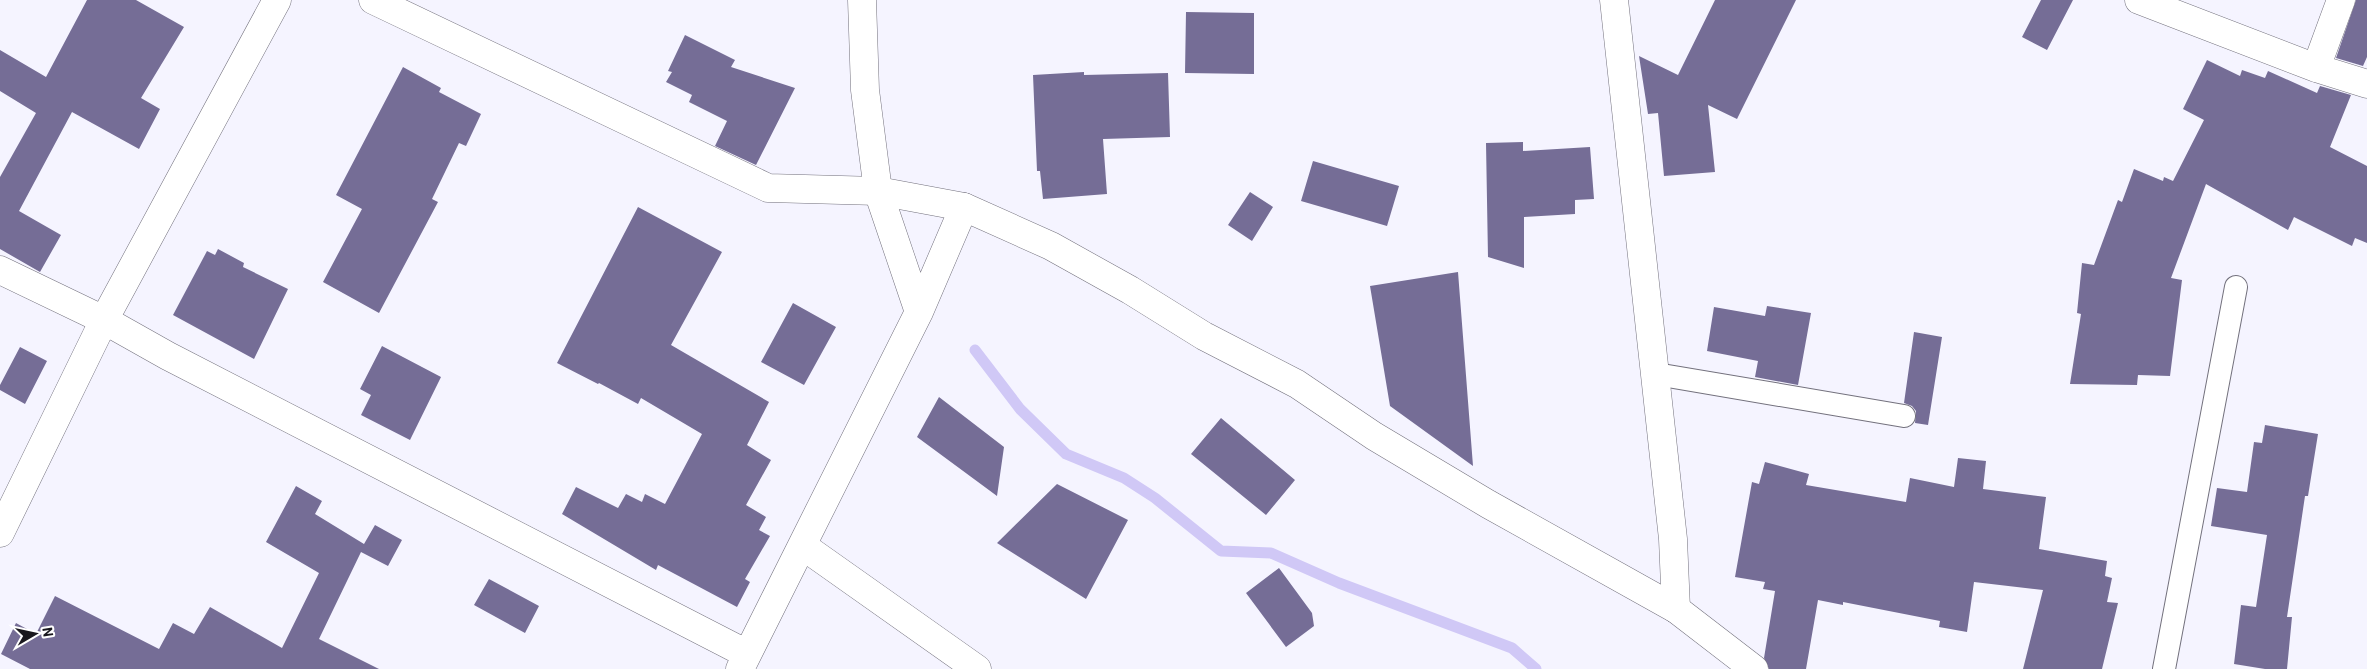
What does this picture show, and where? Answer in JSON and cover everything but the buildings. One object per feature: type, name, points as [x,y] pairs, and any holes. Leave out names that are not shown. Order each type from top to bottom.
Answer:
[{"type":"street","points":[[0,533],[104,320],[277,0]]},
{"type":"street","points":[[373,0],[768,188],[878,191],[964,206],[1051,246],[1130,290],[1204,336],[1297,384],[1374,436],[1488,504],[1676,609],[1754,669]]},
{"type":"street","points":[[862,0],[865,90],[878,191],[919,312]]},
{"type":"street","points":[[1614,0],[1673,539],[1676,609]]},
{"type":"street","points":[[2139,0],[2316,68],[2367,84]]},
{"type":"street","points":[[2316,68],[2341,0]]},
{"type":"street","points":[[0,270],[104,320],[168,356],[744,662],[919,312],[964,206]]},
{"type":"street","points":[[803,546],[977,669]]},
{"type":"lane","points":[[2164,669],[2236,287]]},
{"type":"lane","points":[[1656,374],[1904,416]]},
{"type":"waterway","points":[[975,350],[1020,409],[1066,454],[1124,478],[1155,498],[1221,551],[1271,553],[1339,583],[1512,648],[1536,669]]}]
